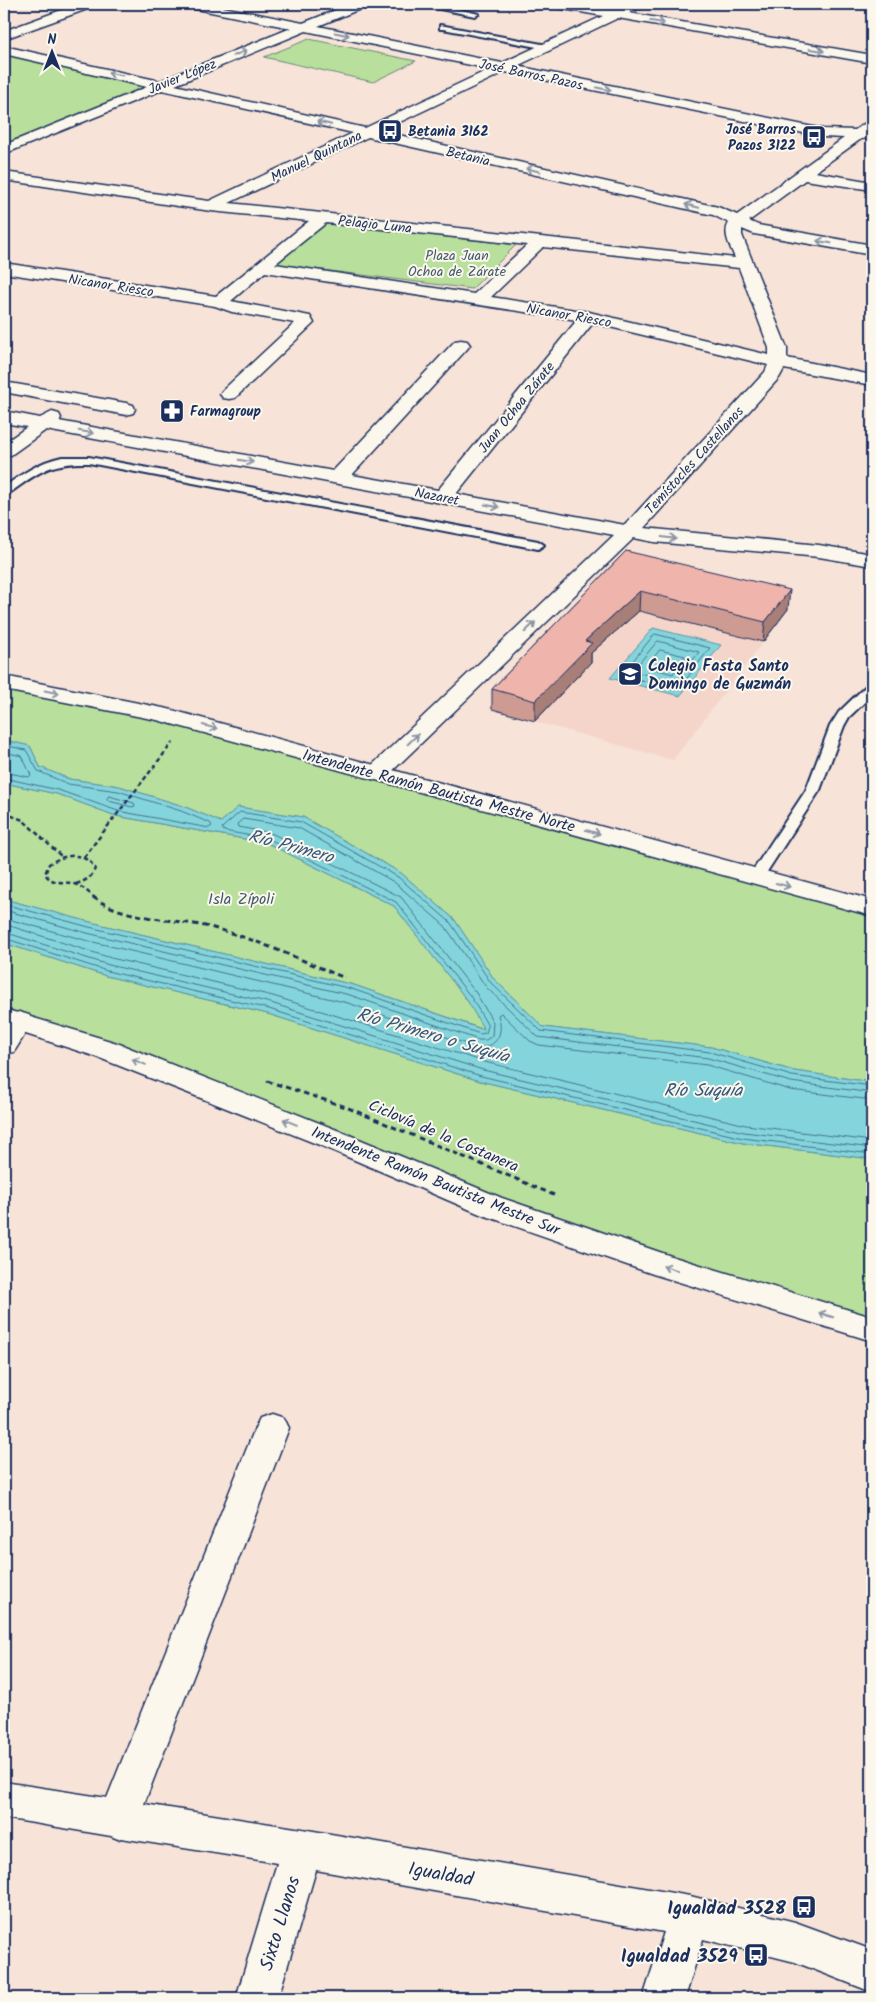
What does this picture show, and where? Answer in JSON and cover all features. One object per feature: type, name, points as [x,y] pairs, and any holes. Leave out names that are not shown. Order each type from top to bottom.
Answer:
[{"type":"street","points":[[4,35],[89,4]]},
{"type":"street","name":"José Barros Pazos","points":[[191,4],[823,133],[856,136],[872,135]]},
{"type":"street","name":"Javier López","points":[[4,150],[361,4]]},
{"type":"street","points":[[558,4],[872,59]]},
{"type":"street","name":"Manuel Quintana","points":[[211,206],[638,4]]},
{"type":"street","name":"Betania","points":[[4,50],[718,212],[754,229],[872,250]]},
{"type":"street","points":[[778,362],[778,348],[734,235],[734,227],[737,222],[872,125]]},
{"type":"street","points":[[803,175],[872,186]]},
{"type":"street","name":"Pelagio Luna","points":[[4,176],[211,206],[746,264]]},
{"type":"street","points":[[219,302],[322,219]]},
{"type":"street","points":[[479,299],[540,241]]},
{"type":"street","name":"Nicanor Riesco","points":[[262,267],[589,317],[778,362],[872,380]]},
{"type":"street","name":"Nicanor Riesco","points":[[4,268],[219,302],[232,307],[300,318],[305,323],[229,394]]},
{"type":"street","name":"Juan Ochoa Zárate","points":[[443,497],[589,317]]},
{"type":"street","points":[[340,477],[461,346]]},
{"type":"street","name":"Temístocles Castellanos","points":[[377,773],[629,532],[773,374],[778,362]]},
{"type":"street","points":[[4,387],[126,409]]},
{"type":"street","points":[[4,451],[44,424],[74,400]]},
{"type":"street","name":"Nazaret","points":[[4,417],[340,477],[629,532],[819,551],[872,560]]},
{"type":"street","name":"Intendente Ramón Bautista Mestre Norte","points":[[4,683],[160,714],[756,878],[872,908]]},
{"type":"street","name":"Intendente Ramón Bautista Mestre Sur","points":[[9,1028],[116,1053],[332,1139],[491,1206],[664,1266],[872,1329]]},
{"type":"street","points":[[118,1820],[272,1428]]},
{"type":"street","name":"Igualdad","points":[[4,1800],[118,1820],[302,1848],[690,1916],[795,1942],[872,1971]]},
{"type":"street","name":"Sixto Llanos","points":[[257,1998],[302,1848]]},
{"type":"street","points":[[664,1998],[690,1916]]},
{"type":"lane","points":[[425,4],[475,14]]},
{"type":"lane","points":[[443,27],[546,47]]},
{"type":"lane","points":[[4,492],[42,464],[66,458],[89,460],[538,545]]},
{"type":"lane","points":[[756,878],[813,790],[837,726],[844,714],[872,688]]},
{"type":"path","points":[[84,857],[166,748]]},
{"type":"path","points":[[4,813],[23,820],[62,857]]},
{"type":"path","points":[[62,857],[84,857],[94,864],[94,873],[84,881],[76,884],[52,882],[45,874],[49,864],[62,857]]},
{"type":"path","points":[[76,884],[100,902],[124,911],[216,928],[345,978]]},
{"type":"path","name":"Ciclovía de la Costanera","points":[[262,1079],[346,1107],[563,1199]]},
{"type":"shaded area","name":"Colegio Fasta Santo Domingo de Guzmán","points":[[619,568],[788,609],[673,760],[489,709]]},
{"type":"green space","points":[[309,39],[416,61],[373,82],[264,57]]},
{"type":"green space","points":[[4,54],[148,86],[4,145]]},
{"type":"green space","name":"Plaza Juan Ochoa de Zárate","points":[[327,223],[516,245],[472,289],[276,264]]},
{"type":"green space","points":[[4,683],[160,714],[872,908],[872,1082],[794,1071],[711,1047],[543,1027],[494,979],[454,919],[401,873],[303,817],[238,807],[221,822],[183,806],[119,786],[69,779],[40,767],[30,746],[4,740]]},
{"type":"green space","name":"Isla Zípoli","points":[[4,783],[57,794],[116,816],[267,843],[394,906],[467,1000],[485,1030],[354,985],[90,922],[4,899]]},
{"type":"green space","points":[[4,943],[106,976],[268,1014],[480,1081],[743,1143],[872,1159],[872,1329],[664,1266],[19,1021],[4,1018]]},
{"type":"water","points":[[653,628],[721,645],[680,696],[610,678]]},
{"type":"water","name":"Río Suquía","points":[[4,740],[30,746],[40,767],[69,779],[119,786],[183,806],[221,822],[238,807],[303,817],[401,873],[454,919],[494,979],[543,1027],[711,1047],[794,1071],[872,1082],[872,1159],[743,1143],[480,1081],[268,1014],[106,976],[4,943],[4,899],[90,922],[354,985],[484,1030],[467,1000],[394,906],[267,843],[116,816],[57,794],[4,783]]},
{"type":"building","points":[[626,551],[790,590],[765,622],[640,591],[585,641],[592,643],[535,701],[492,689]]},
{"type":"place","name":"Betania 3162","points":[[390,131]]},
{"type":"place","name":"José Barros Pazos 3122","points":[[814,137]]},
{"type":"place","name":"Farmagroup","points":[[172,411]]},
{"type":"place","name":"Colegio Fasta Santo Domingo de Guzmán","points":[[630,674]]},
{"type":"place","name":"Igualdad 3528","points":[[804,1907]]},
{"type":"place","name":"Igualdad 3529","points":[[756,1955]]},
{"type":"water label","name":"Río Primero","points":[[291,846]]},
{"type":"water label","name":"Río Primero o Suquía","points":[[433,1035]]}]
